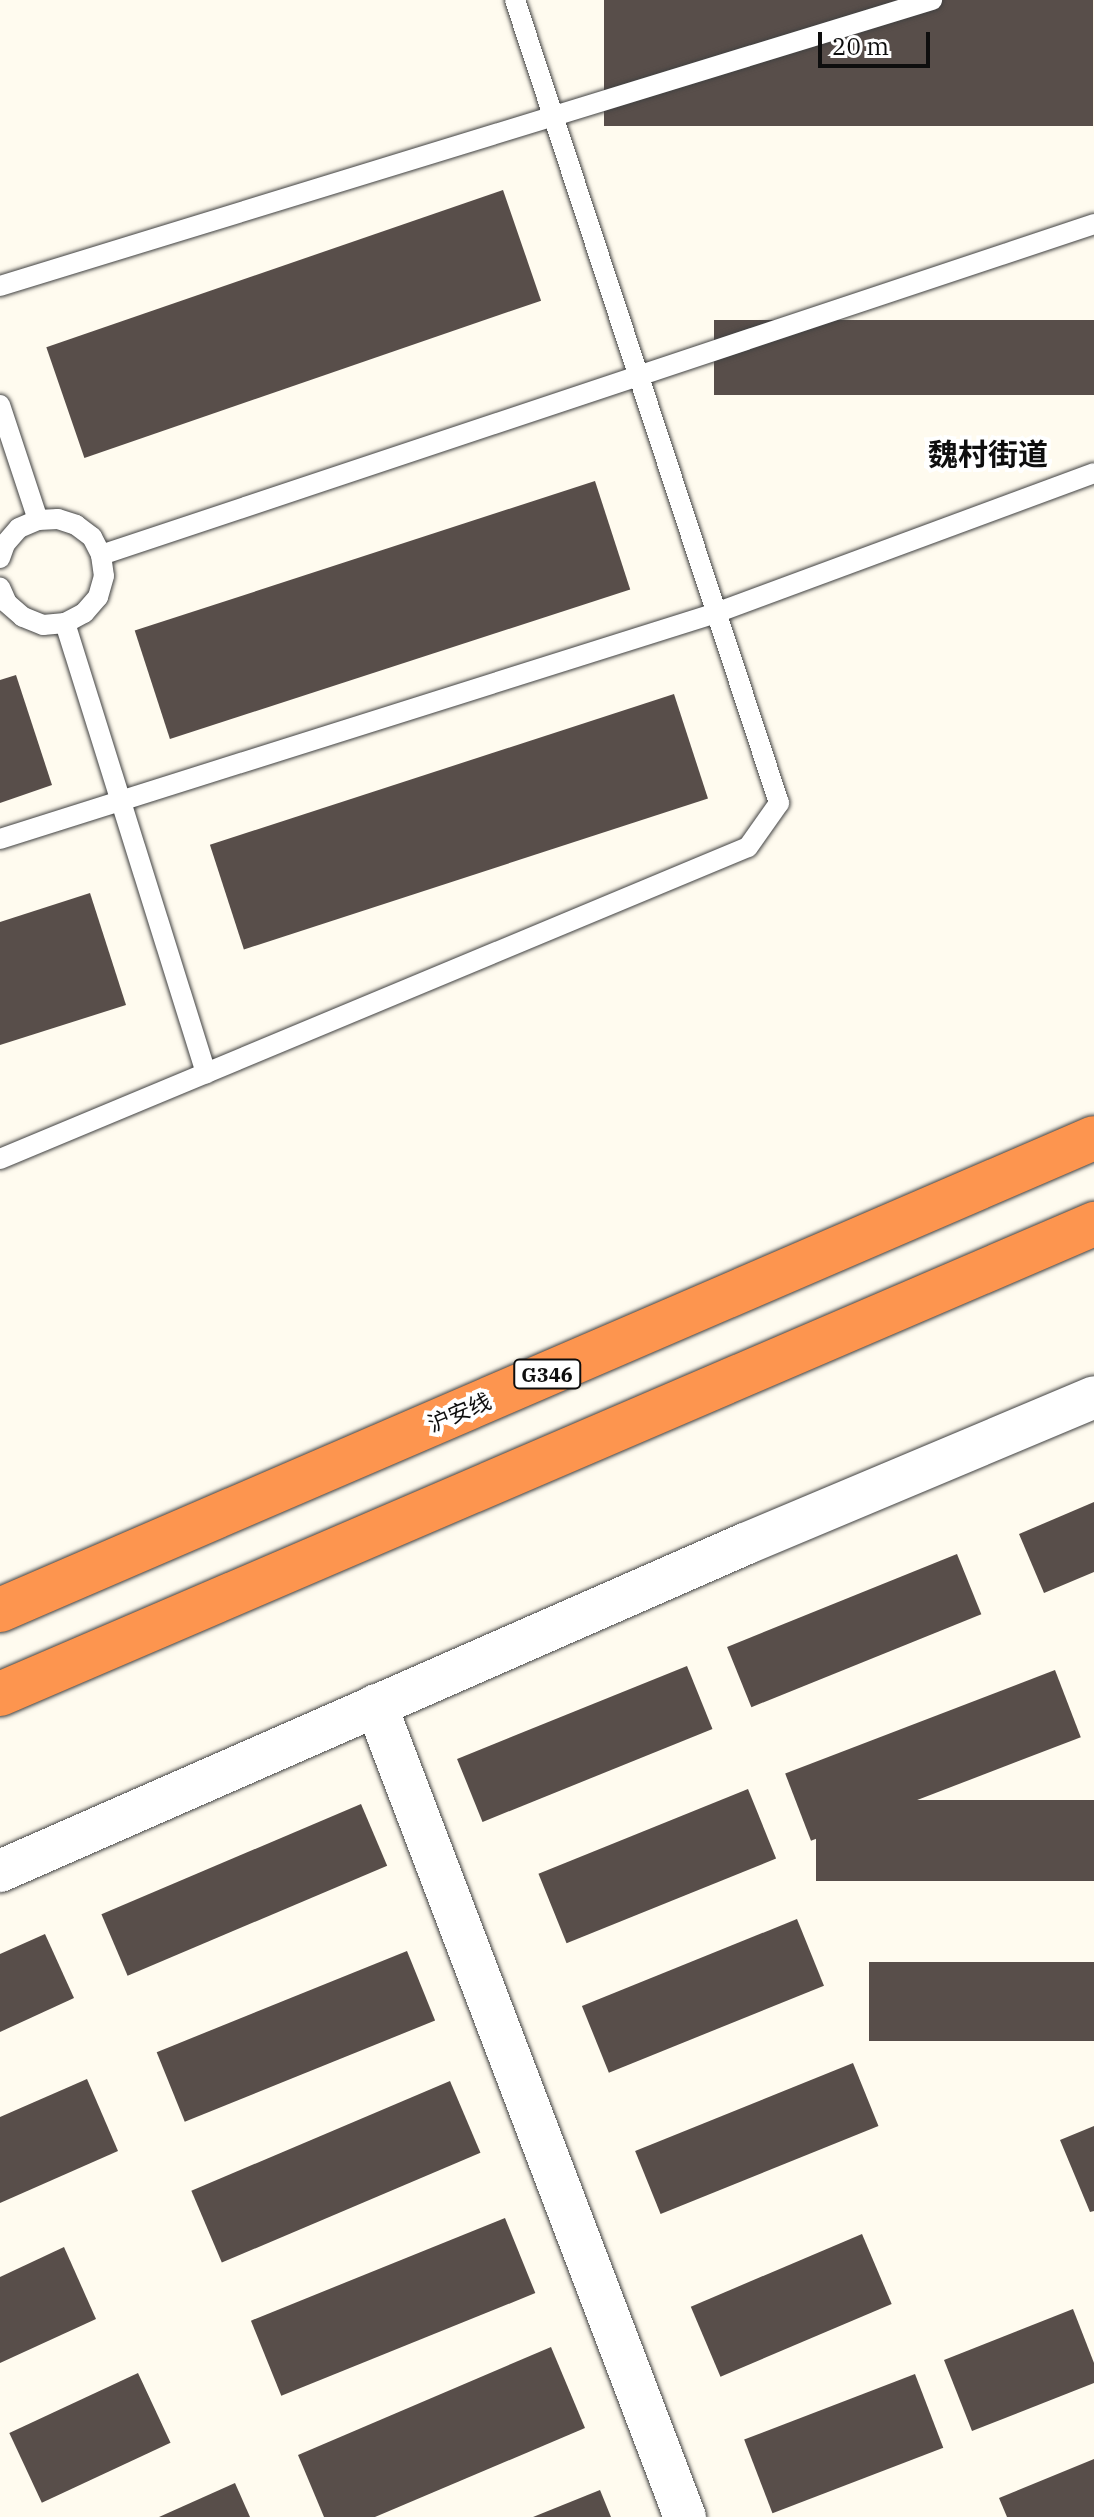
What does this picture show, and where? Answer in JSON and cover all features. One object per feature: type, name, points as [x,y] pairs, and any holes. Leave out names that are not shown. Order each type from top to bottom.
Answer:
[{"type":"highway","name":"沪安线","points":[[0,1610],[1094,1138]]},
{"type":"highway","points":[[0,1694],[1094,1224]]},
{"type":"street","points":[[0,1871],[760,1537],[1094,1397]]},
{"type":"street","points":[[376,1705],[685,2517]]},
{"type":"lane","points":[[0,1159],[748,847],[779,803],[515,0]]},
{"type":"lane","points":[[0,286],[932,0]]},
{"type":"lane","points":[[101,555],[1094,224]]},
{"type":"lane","points":[[0,405],[38,520]]},
{"type":"lane","points":[[0,839],[716,613],[1094,473]]},
{"type":"lane","points":[[0,558],[5,544],[19,528],[38,520],[58,519],[76,525],[92,537],[101,555],[104,576],[98,597],[84,613],[65,623],[43,625],[23,617],[7,603],[0,587]]},
{"type":"lane","points":[[65,623],[206,1073]]},
{"type":"building","points":[[604,0],[1093,0],[1093,126],[604,126]]},
{"type":"building","points":[[503,190],[541,301],[84,458],[46,347]]},
{"type":"building","points":[[714,320],[1094,320],[1094,395],[714,395]]},
{"type":"building","points":[[595,481],[630,589],[170,739],[135,631]]},
{"type":"building","points":[[16,675],[52,785],[0,803],[0,680]]},
{"type":"building","points":[[674,694],[708,799],[244,949],[210,845]]},
{"type":"building","points":[[90,893],[126,1005],[0,1045],[0,922]]},
{"type":"building","points":[[1094,1502],[1094,1572],[1044,1593],[1019,1534]]},
{"type":"building","points":[[957,1554],[981,1614],[751,1707],[727,1647]]},
{"type":"building","points":[[687,1666],[712,1729],[483,1822],[457,1759]]},
{"type":"building","points":[[1055,1670],[1081,1737],[811,1841],[785,1774]]},
{"type":"building","points":[[748,1789],[776,1859],[567,1943],[538,1874]]},
{"type":"building","points":[[816,1800],[1094,1800],[1094,1881],[816,1881]]},
{"type":"building","points":[[361,1804],[387,1866],[128,1976],[101,1914]]},
{"type":"building","points":[[797,1919],[824,1986],[609,2073],[582,2006]]},
{"type":"building","points":[[45,1934],[74,1998],[0,2032],[0,1954]]},
{"type":"building","points":[[407,1951],[435,2021],[185,2122],[157,2052]]},
{"type":"building","points":[[869,1962],[1094,1962],[1094,2041],[869,2041]]},
{"type":"building","points":[[853,2063],[878,2126],[661,2214],[635,2151]]},
{"type":"building","points":[[87,2079],[118,2151],[0,2203],[0,2117]]},
{"type":"building","points":[[450,2081],[480,2153],[222,2263],[191,2191]]},
{"type":"building","points":[[1094,2126],[1094,2211],[1090,2212],[1060,2140]]},
{"type":"building","points":[[505,2218],[535,2293],[281,2396],[251,2321]]},
{"type":"building","points":[[862,2234],[892,2304],[720,2377],[691,2307]]},
{"type":"building","points":[[64,2247],[96,2319],[0,2363],[0,2277]]},
{"type":"building","points":[[1073,2309],[1094,2363],[1094,2383],[972,2431],[944,2360]]},
{"type":"building","points":[[551,2347],[585,2428],[375,2517],[324,2517],[298,2455]]},
{"type":"building","points":[[138,2373],[171,2443],[42,2503],[9,2433]]},
{"type":"building","points":[[915,2374],[943,2448],[772,2513],[744,2440]]},
{"type":"building","points":[[1094,2459],[1094,2517],[1007,2517],[999,2498]]},
{"type":"building","points":[[235,2483],[250,2517],[159,2517]]},
{"type":"building","points":[[600,2490],[611,2517],[533,2517]]},
{"type":"district","name":"魏村街道","points":[[988,454]]}]
